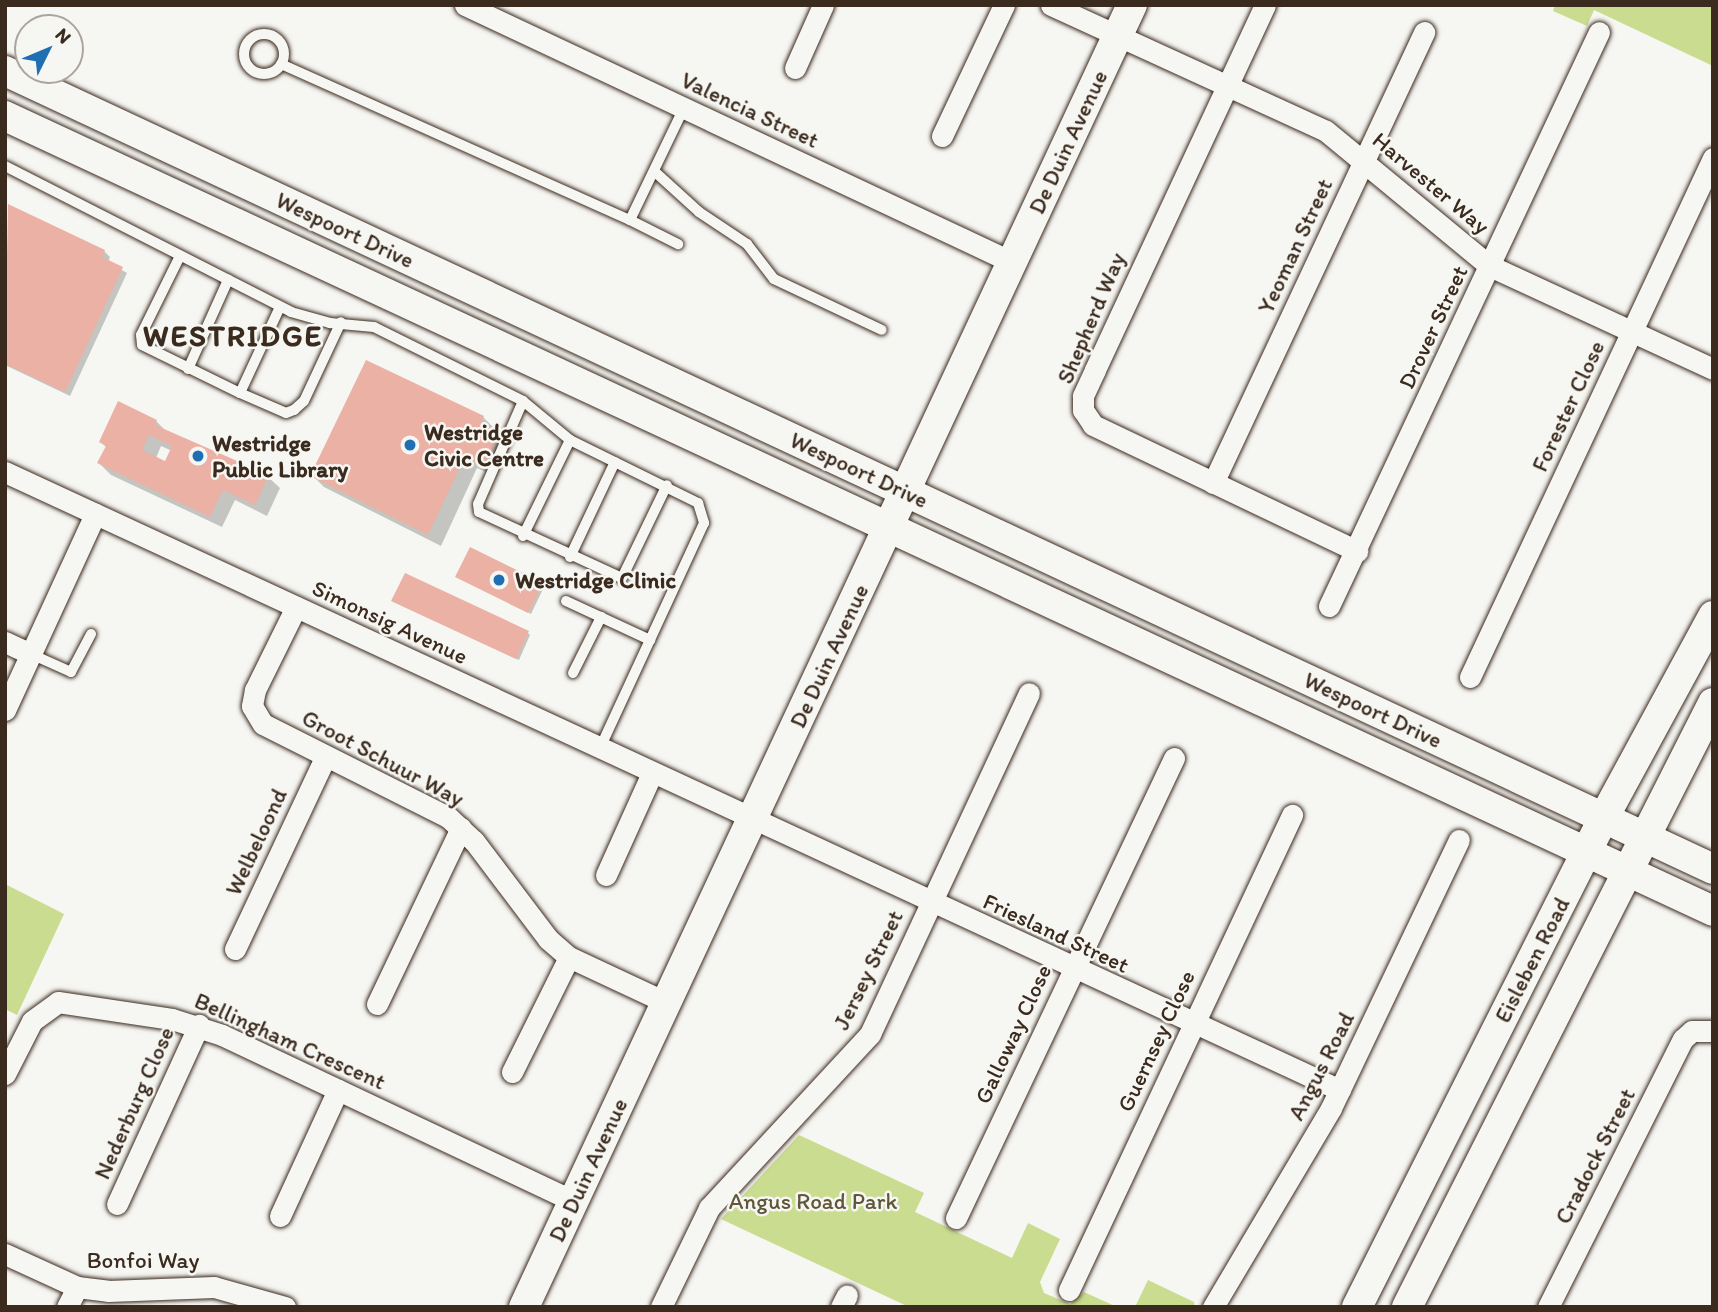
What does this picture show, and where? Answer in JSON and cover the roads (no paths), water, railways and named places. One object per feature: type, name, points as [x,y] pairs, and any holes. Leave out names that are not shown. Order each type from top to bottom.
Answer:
[{"type":"main road","name":"De Duin Avenue","points":[[524,1307],[1132,5]]},
{"type":"main road","name":"Wespoort Drive","points":[[5,71],[1713,869]]},
{"type":"main road","name":"Wespoort Drive","points":[[5,116],[1713,911]]},
{"type":"main road","name":"Eisleben Road","points":[[1357,1307],[1603,819],[1713,616]]},
{"type":"main road","name":"Eisleben Road","points":[[1406,1307],[1641,836],[1713,703]]},
{"type":"street","name":"Valencia Street","points":[[465,5],[1012,262]]},
{"type":"street","points":[[795,68],[824,5]]},
{"type":"street","points":[[942,136],[1004,5]]},
{"type":"street","name":"Harvester Way","points":[[1051,5],[1326,131],[1490,266],[1713,369]]},
{"type":"street","name":"Shepherd Way","points":[[1265,5],[1223,86],[1083,396],[1083,410],[1093,425],[1357,551]]},
{"type":"street","name":"Yeoman Street","points":[[1213,482],[1424,32]]},
{"type":"street","name":"Drover Street","points":[[1329,606],[1599,32]]},
{"type":"street","name":"Forester Close","points":[[1470,677],[1713,158]]},
{"type":"street","name":"Simonsig Avenue","points":[[5,472],[752,820]]},
{"type":"street","points":[[5,710],[95,514]]},
{"type":"street","name":"Groot Schuur Way","points":[[296,607],[255,690],[252,706],[263,724],[325,758],[421,802],[461,828],[548,939],[569,957],[667,1003]]},
{"type":"street","points":[[5,642],[31,654]]},
{"type":"street","name":"Jersey Street","points":[[661,1307],[709,1208],[870,1034],[929,902],[1029,693]]},
{"type":"street","name":"Welbeloond","points":[[234,949],[325,758]]},
{"type":"street","name":"Galloway Close","points":[[956,1218],[1174,758]]},
{"type":"street","points":[[606,875],[652,773]]},
{"type":"street","name":"Guernsey Close","points":[[1069,1290],[1292,815]]},
{"type":"street","name":"Friesland Street","points":[[752,820],[1192,1025],[1340,1090]]},
{"type":"street","points":[[377,1004],[461,828]]},
{"type":"street","name":"Angus Road","points":[[1213,1307],[1340,1090],[1458,840]]},
{"type":"street","points":[[512,1072],[569,957]]},
{"type":"street","name":"Bellingham Crescent","points":[[5,1074],[32,1021],[58,1002],[199,1025],[573,1201]]},
{"type":"street","name":"Nederburg Close","points":[[117,1204],[199,1025]]},
{"type":"street","name":"Cradock Street","points":[[1548,1307],[1683,1039],[1702,1031]]},
{"type":"street","points":[[280,1216],[338,1090]]},
{"type":"street","name":"Bonfoi Way","points":[[5,1254],[77,1287],[108,1291],[214,1287],[235,1298],[285,1307]]},
{"type":"street","points":[[67,1307],[77,1287]]},
{"type":"lane","points":[[281,64],[678,244]]},
{"type":"lane","points":[[630,220],[684,108]]},
{"type":"lane","points":[[5,166],[281,307],[318,320],[374,327],[523,401],[569,440],[667,485],[698,503],[704,523],[600,748]]},
{"type":"lane","points":[[654,172],[699,212],[747,244],[774,279],[882,330]]},
{"type":"lane","points":[[180,256],[140,340],[146,349],[286,412],[294,410],[304,401],[341,322]]},
{"type":"lane","points":[[188,369],[228,280]]},
{"type":"lane","points":[[240,393],[281,307]]},
{"type":"lane","points":[[523,401],[478,504],[479,512],[523,536],[618,579],[625,577],[667,485]]},
{"type":"lane","points":[[523,536],[569,440]]},
{"type":"lane","points":[[570,557],[615,461]]},
{"type":"lane","points":[[566,601],[650,640]]},
{"type":"lane","points":[[573,673],[601,617]]},
{"type":"lane","points":[[31,654],[71,672],[91,634]]},
{"type":"place","name":"Westridge Civic Centre","points":[[410,445]]},
{"type":"place","name":"Westridge Public Library","points":[[198,456]]},
{"type":"place","name":"Westridge Clinic","points":[[499,580]]},
{"type":"district","name":"WESTRIDGE","points":[[233,336]]},
{"type":"park label","name":"Angus Road Park","points":[[813,1201]]}]
